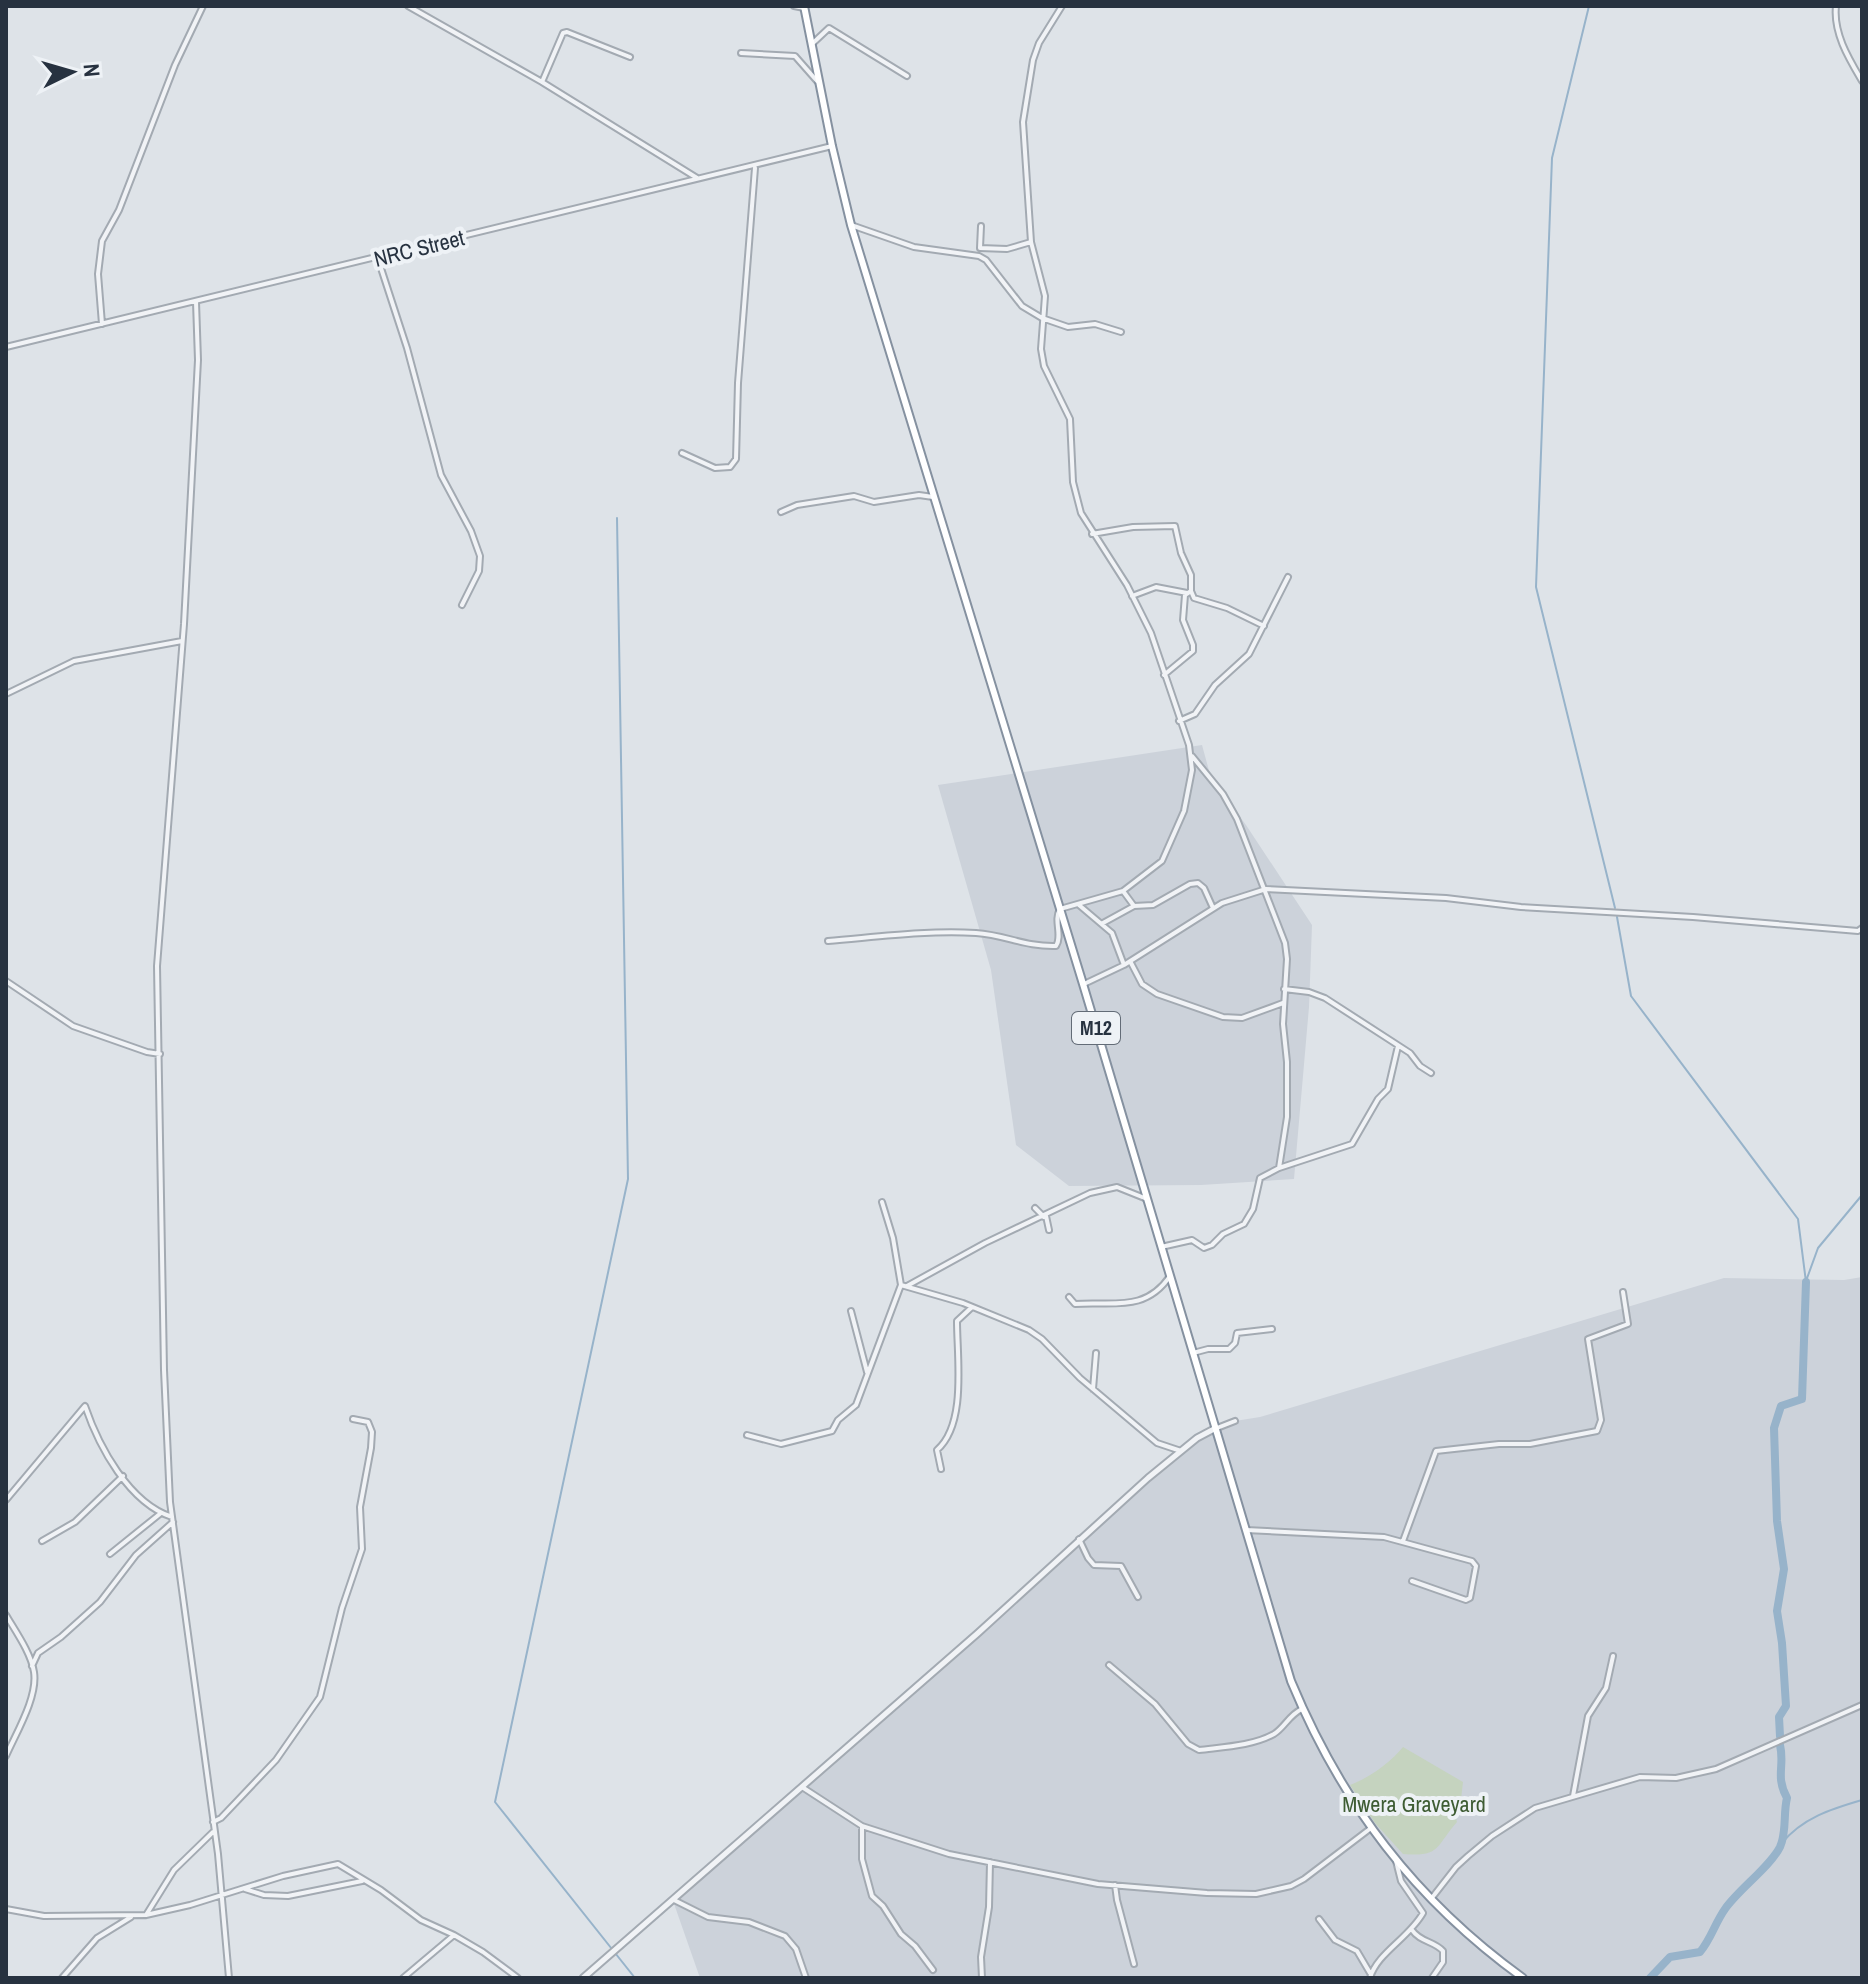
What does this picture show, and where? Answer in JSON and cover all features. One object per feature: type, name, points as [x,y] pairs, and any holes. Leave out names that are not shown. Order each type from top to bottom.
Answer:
[{"type":"highway","name":"M12","points":[[804,7],[851,225],[1083,984],[1282,1656],[1302,1709],[1339,1782],[1371,1828],[1431,1900],[1523,1978]]},
{"type":"street","points":[[102,324],[98,274],[102,241],[119,210],[175,65],[203,6]]},
{"type":"street","points":[[408,6],[542,82],[697,178]]},
{"type":"street","points":[[794,6],[804,7]]},
{"type":"street","points":[[1062,6],[1039,43],[1025,102],[1024,143],[1031,242],[1045,296],[1041,349],[1044,366],[1070,419],[1073,482],[1081,513],[1151,633],[1192,756],[1229,803],[1266,889],[1285,943],[1283,1024],[1287,1117],[1279,1168]]},
{"type":"street","points":[[1836,6],[1836,22],[1846,54],[1862,81]]},
{"type":"street","points":[[811,45],[829,28],[907,76]]},
{"type":"street","points":[[542,82],[563,33],[630,57]]},
{"type":"street","points":[[741,53],[795,56],[819,83]]},
{"type":"street","name":"NRC Street","points":[[6,347],[378,259],[832,146]]},
{"type":"street","points":[[682,453],[719,469],[730,467],[736,459],[738,383],[755,167]]},
{"type":"street","points":[[851,225],[914,247],[979,256],[986,260],[1022,306],[1042,318],[1068,327],[1095,324],[1121,332]]},
{"type":"street","points":[[979,256],[981,226]]},
{"type":"street","points":[[980,248],[1007,249],[1031,242]]},
{"type":"street","points":[[378,259],[407,348],[441,475],[471,531],[481,559],[479,571],[462,605]]},
{"type":"street","points":[[196,302],[198,360],[182,641],[158,955],[164,1370],[173,1519],[214,1830],[229,1978]]},
{"type":"street","points":[[781,512],[797,505],[854,496],[874,502],[919,495],[933,497]]},
{"type":"street","points":[[1092,534],[1133,527],[1175,526],[1181,553],[1191,575],[1183,620],[1193,651],[1164,675]]},
{"type":"street","points":[[1179,721],[1195,714],[1215,685],[1249,654],[1288,577]]},
{"type":"street","points":[[1132,596],[1156,587],[1189,592],[1198,600],[1217,604],[1264,626]]},
{"type":"street","points":[[6,694],[70,662],[182,641]]},
{"type":"street","points":[[828,941],[951,932],[986,934],[1030,946],[1056,946],[1059,939],[1056,919],[1060,909],[1123,891],[1156,867],[1166,855],[1184,811],[1192,756]]},
{"type":"street","points":[[1103,923],[1134,906],[1153,905],[1190,884],[1198,883],[1204,888],[1213,908]]},
{"type":"street","points":[[1083,984],[1124,965],[1230,899],[1266,889],[1446,898],[1493,905],[1861,930]]},
{"type":"street","points":[[1123,891],[1134,906]]},
{"type":"street","points":[[1079,905],[1112,933],[1124,965]]},
{"type":"street","points":[[1130,961],[1142,984],[1157,994],[1223,1017],[1242,1018],[1283,1003]]},
{"type":"street","points":[[6,981],[73,1026],[160,1054]]},
{"type":"street","points":[[1284,989],[1319,995],[1410,1053],[1420,1066],[1431,1073]]},
{"type":"street","points":[[1161,1247],[1192,1240],[1199,1247],[1207,1248],[1223,1234],[1240,1227],[1251,1216],[1260,1178],[1279,1168],[1352,1144],[1378,1099],[1388,1089],[1398,1046]]},
{"type":"street","points":[[904,1286],[1090,1193],[1117,1187],[1147,1199]]},
{"type":"street","points":[[747,1435],[781,1444],[832,1431],[838,1420],[856,1405],[904,1286],[882,1202]]},
{"type":"street","points":[[1035,1208],[1045,1217],[1049,1230]]},
{"type":"street","points":[[1069,1297],[1075,1304],[1100,1303],[1109,1306],[1148,1297],[1160,1291],[1170,1276]]},
{"type":"street","points":[[904,1286],[972,1307],[1029,1330],[1157,1443],[1181,1451]]},
{"type":"street","points":[[1403,1541],[1436,1451],[1530,1444],[1597,1431],[1601,1420],[1588,1339],[1628,1324],[1623,1292]]},
{"type":"street","points":[[941,1469],[937,1450],[942,1446],[957,1413],[957,1321],[972,1307]]},
{"type":"street","points":[[851,1311],[868,1374]]},
{"type":"street","points":[[1193,1353],[1229,1349],[1235,1343],[1237,1333],[1272,1329]]},
{"type":"street","points":[[1093,1389],[1096,1353]]},
{"type":"street","points":[[6,1500],[85,1406],[93,1431],[138,1498],[173,1519]]},
{"type":"street","points":[[213,1822],[221,1818],[276,1760],[320,1697],[342,1608],[362,1549],[360,1507],[372,1432],[368,1422],[353,1419]]},
{"type":"street","points":[[583,1978],[1181,1451],[1197,1438],[1235,1421]]},
{"type":"street","points":[[42,1541],[75,1522],[123,1476]]},
{"type":"street","points":[[110,1554],[161,1513]]},
{"type":"street","points":[[32,1666],[38,1653],[100,1602],[136,1555],[173,1519]]},
{"type":"street","points":[[1244,1530],[1364,1535],[1403,1541],[1472,1561],[1476,1566],[1470,1598],[1466,1600],[1412,1581]]},
{"type":"street","points":[[1079,1539],[1094,1565],[1118,1565],[1126,1570],[1138,1597]]},
{"type":"street","points":[[6,1615],[32,1666],[35,1683],[6,1756]]},
{"type":"street","points":[[1573,1796],[1588,1716],[1606,1688],[1613,1656]]},
{"type":"street","points":[[1109,1665],[1155,1704],[1195,1749],[1237,1745],[1268,1737],[1280,1729],[1292,1714],[1302,1709]]},
{"type":"street","points":[[1431,1900],[1456,1867],[1492,1836],[1535,1808],[1640,1777],[1682,1778],[1716,1769],[1862,1705]]},
{"type":"street","points":[[802,1787],[862,1826],[949,1854],[1115,1885],[1235,1895],[1268,1892],[1304,1879],[1371,1828]]},
{"type":"street","points":[[862,1826],[862,1859],[869,1889],[901,1934],[915,1946],[933,1970]]},
{"type":"street","points":[[146,1915],[174,1870],[214,1830]]},
{"type":"street","points":[[1370,1976],[1379,1959],[1412,1929],[1422,1915],[1423,1910],[1401,1881],[1396,1861]]},
{"type":"street","points":[[982,1978],[981,1957],[989,1907],[990,1862]]},
{"type":"street","points":[[6,1909],[44,1916],[146,1915],[338,1864],[421,1920],[454,1935],[518,1978]]},
{"type":"street","points":[[241,1888],[264,1895],[288,1896],[364,1880]]},
{"type":"street","points":[[1115,1885],[1134,1964]]},
{"type":"street","points":[[672,1898],[708,1917],[749,1922],[785,1936],[796,1949],[806,1978]]},
{"type":"street","points":[[62,1978],[97,1938],[134,1916]]},
{"type":"street","points":[[1319,1919],[1335,1940],[1357,1951],[1370,1976]]},
{"type":"street","points":[[1412,1929],[1419,1938],[1443,1951],[1443,1962],[1432,1978]]},
{"type":"street","points":[[403,1978],[454,1935]]},
{"type":"shaded area","points":[[1202,745],[1211,778],[1312,925],[1309,1007],[1294,1179],[1201,1185],[1069,1186],[1016,1145],[991,970],[938,785]]},
{"type":"shaded area","points":[[1862,1277],[1862,1978],[700,1978],[672,1898],[1204,1434],[1235,1425],[1235,1421],[1260,1417],[1724,1278],[1844,1280]]},
{"type":"green space","name":"Mwera Graveyard","points":[[1403,1747],[1463,1782],[1460,1808],[1455,1815],[1457,1822],[1436,1848],[1424,1854],[1403,1854],[1375,1823],[1350,1785],[1379,1769]]},
{"type":"waterway","points":[[1589,6],[1552,158],[1536,587],[1615,908]]},
{"type":"waterway","points":[[617,518],[628,1179],[495,1802],[635,1978]]},
{"type":"waterway","points":[[1617,917],[1631,996],[1798,1219],[1806,1282]]},
{"type":"waterway","points":[[1806,1281],[1818,1248],[1862,1195]]},
{"type":"waterway","points":[[1780,1736],[1779,1717],[1786,1706],[1777,1611],[1784,1569],[1777,1521],[1774,1428],[1781,1406],[1802,1399],[1806,1282]]},
{"type":"waterway","points":[[1650,1978],[1670,1957],[1700,1952],[1725,1909],[1780,1847],[1787,1798],[1781,1777],[1780,1745]]},
{"type":"waterway","points":[[1781,1844],[1808,1821],[1862,1800]]}]
